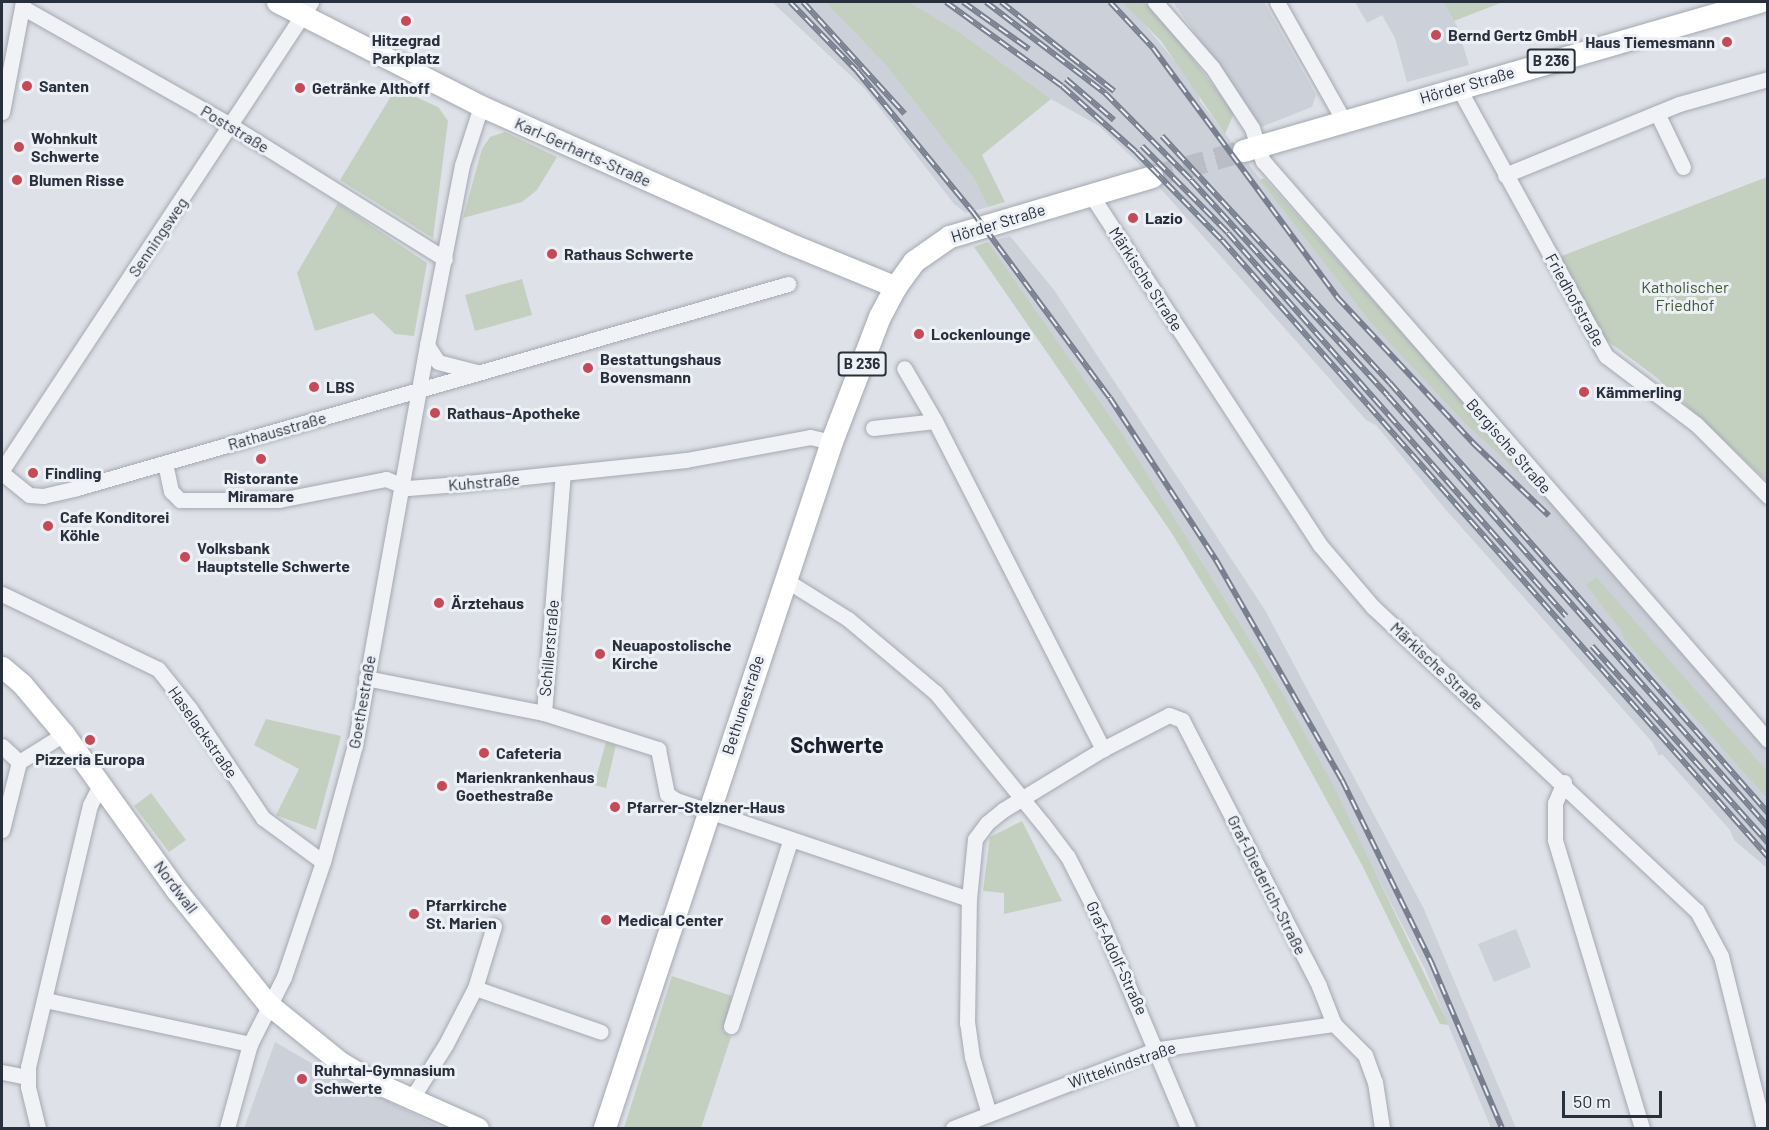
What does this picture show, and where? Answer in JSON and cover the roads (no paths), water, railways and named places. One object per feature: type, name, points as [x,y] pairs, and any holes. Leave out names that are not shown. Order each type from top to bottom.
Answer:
[{"type":"main road","name":"Karl-Gerharts-Straße","points":[[277,2],[307,8],[481,106],[786,242],[896,287]]},
{"type":"main road","name":"Hörder Straße","points":[[1251,149],[1458,87],[1760,2]]},
{"type":"main road","name":"Hörder Straße","points":[[896,287],[914,262],[950,237],[1152,177]]},
{"type":"main road","name":"Bethunestraße","points":[[605,1128],[784,579],[832,442],[880,317],[896,287]]},
{"type":"main road","name":"Nordwall","points":[[2,668],[22,684],[64,734],[102,783],[177,891],[268,1004]]},
{"type":"main road","points":[[268,1004],[340,1062],[410,1101],[477,1128]]},
{"type":"street","name":"Bergische Straße","points":[[1155,2],[1212,67],[1252,128],[1251,149],[1767,740]]},
{"type":"street","points":[[1276,2],[1344,122]]},
{"type":"street","points":[[2,112],[23,4]]},
{"type":"street","name":"Poststraße","points":[[23,4],[232,126],[444,259]]},
{"type":"street","name":"Senningsweg","points":[[2,472],[232,126],[307,8]]},
{"type":"street","points":[[1505,175],[1657,113],[1736,85],[1767,79]]},
{"type":"street","name":"Friedhofstraße","points":[[1458,87],[1606,356],[1696,424],[1767,496]]},
{"type":"street","name":"Goethestraße","points":[[268,1004],[284,977],[323,862],[355,745],[418,390],[462,165],[481,106]]},
{"type":"street","points":[[1657,113],[1683,167]]},
{"type":"street","name":"Märkische Straße","points":[[1091,195],[1320,545],[1373,607],[1683,894],[1711,934],[1720,956],[1764,1128]]},
{"type":"street","name":"Rathausstraße","points":[[2,472],[29,495],[43,496],[788,284]]},
{"type":"street","points":[[427,345],[438,362],[477,372]]},
{"type":"street","points":[[904,368],[935,421],[1103,748]]},
{"type":"street","points":[[873,428],[935,421]]},
{"type":"street","name":"Kuhstraße","points":[[165,463],[171,491],[180,500],[288,500],[386,479],[401,483],[408,488],[686,460],[810,437],[832,442]]},
{"type":"street","name":"Schillerstraße","points":[[366,678],[544,713],[563,474]]},
{"type":"street","name":"Graf-Adolf-Straße","points":[[784,579],[848,619],[936,693],[1068,857],[1102,924],[1158,1049],[1188,1128]]},
{"type":"street","name":"Haselackstraße","points":[[2,594],[158,669],[190,709],[263,818],[323,862]]},
{"type":"street","points":[[544,713],[658,749],[667,794],[707,813],[969,899]]},
{"type":"street","name":"Graf-Diederich-Straße","points":[[989,1114],[972,1057],[967,1023],[969,899],[975,839],[987,823],[1103,748],[1169,715],[1182,720],[1319,986],[1334,1024],[1352,1039],[1371,1068],[1382,1128]]},
{"type":"street","points":[[2,830],[19,762],[64,734]]},
{"type":"street","points":[[2,746],[19,762]]},
{"type":"street","points":[[1564,782],[1555,803],[1555,840],[1642,1128]]},
{"type":"street","points":[[38,1128],[27,1077],[90,805],[102,783]]},
{"type":"street","points":[[730,1026],[790,841]]},
{"type":"street","points":[[410,1101],[446,1044],[475,988],[494,926]]},
{"type":"street","points":[[475,988],[601,1032]]},
{"type":"street","points":[[45,1000],[250,1044]]},
{"type":"street","points":[[227,1128],[250,1044],[268,1004]]},
{"type":"street","name":"Wittekindstraße","points":[[953,1128],[1158,1049],[1334,1024]]},
{"type":"street","points":[[2,1072],[27,1077]]},
{"type":"tunnel","points":[[1152,177],[1244,151]]},
{"type":"railway","points":[[790,2],[857,71],[972,211],[1110,398],[1216,560],[1342,780],[1432,964],[1502,1128]]},
{"type":"railway","points":[[803,2],[905,114]]},
{"type":"railway","points":[[946,2],[1062,86],[1136,152],[1222,240],[1768,857]]},
{"type":"railway","points":[[963,2],[1029,49]]},
{"type":"railway","points":[[986,2],[1105,93],[1191,180],[1388,396],[1768,827]]},
{"type":"railway","points":[[1001,2],[1114,91]]},
{"type":"railway","points":[[1110,2],[1153,48],[1337,297],[1473,443],[1549,516]]},
{"type":"railway","points":[[1066,79],[1114,120]]},
{"type":"railway","points":[[1162,136],[1390,383],[1768,813]]},
{"type":"railway","points":[[1142,146],[1228,233],[1566,616]]},
{"type":"railway","points":[[1592,646],[1768,843]]},
{"type":"place","name":"Hitzegrad Parkplatz","points":[[406,21]]},
{"type":"place","name":"Bernd Gertz GmbH","points":[[1436,35]]},
{"type":"place","name":"Haus Tiemesmann","points":[[1727,42]]},
{"type":"place","name":"Santen","points":[[27,86]]},
{"type":"place","name":"Getränke Althoff","points":[[300,88]]},
{"type":"place","name":"Wohnkult Schwerte","points":[[19,147]]},
{"type":"place","name":"Blumen Risse","points":[[17,180]]},
{"type":"place","name":"Lazio","points":[[1133,218]]},
{"type":"place","name":"Rathaus Schwerte","points":[[552,254]]},
{"type":"place","name":"Lockenlounge","points":[[919,334]]},
{"type":"place","name":"Bestattungshaus Bovensmann","points":[[588,368]]},
{"type":"place","name":"LBS","points":[[314,387]]},
{"type":"place","name":"Kämmerling","points":[[1584,392]]},
{"type":"place","name":"Rathaus-Apotheke","points":[[435,413]]},
{"type":"place","name":"Ristorante Miramare","points":[[261,459]]},
{"type":"place","name":"Findling","points":[[33,473]]},
{"type":"place","name":"Cafe Konditorei Köhle","points":[[48,526]]},
{"type":"place","name":"Volksbank Hauptstelle Schwerte","points":[[185,557]]},
{"type":"place","name":"Ärztehaus","points":[[439,603]]},
{"type":"place","name":"Neuapostolische Kirche","points":[[600,654]]},
{"type":"place","name":"Pizzeria Europa","points":[[90,740]]},
{"type":"place","name":"Cafeteria","points":[[484,753]]},
{"type":"place","name":"Marienkrankenhaus Goethestraße","points":[[442,786]]},
{"type":"place","name":"Pfarrer-Stelzner-Haus","points":[[615,807]]},
{"type":"place","name":"Pfarrkirche St. Marien","points":[[414,914]]},
{"type":"place","name":"Medical Center","points":[[606,920]]},
{"type":"place","name":"Ruhrtal-Gymnasium Schwerte","points":[[302,1079]]},
{"type":"district","name":"Schwerte","points":[[837,745]]},
{"type":"park label","name":"Katholischer Friedhof","points":[[1685,296]]}]
